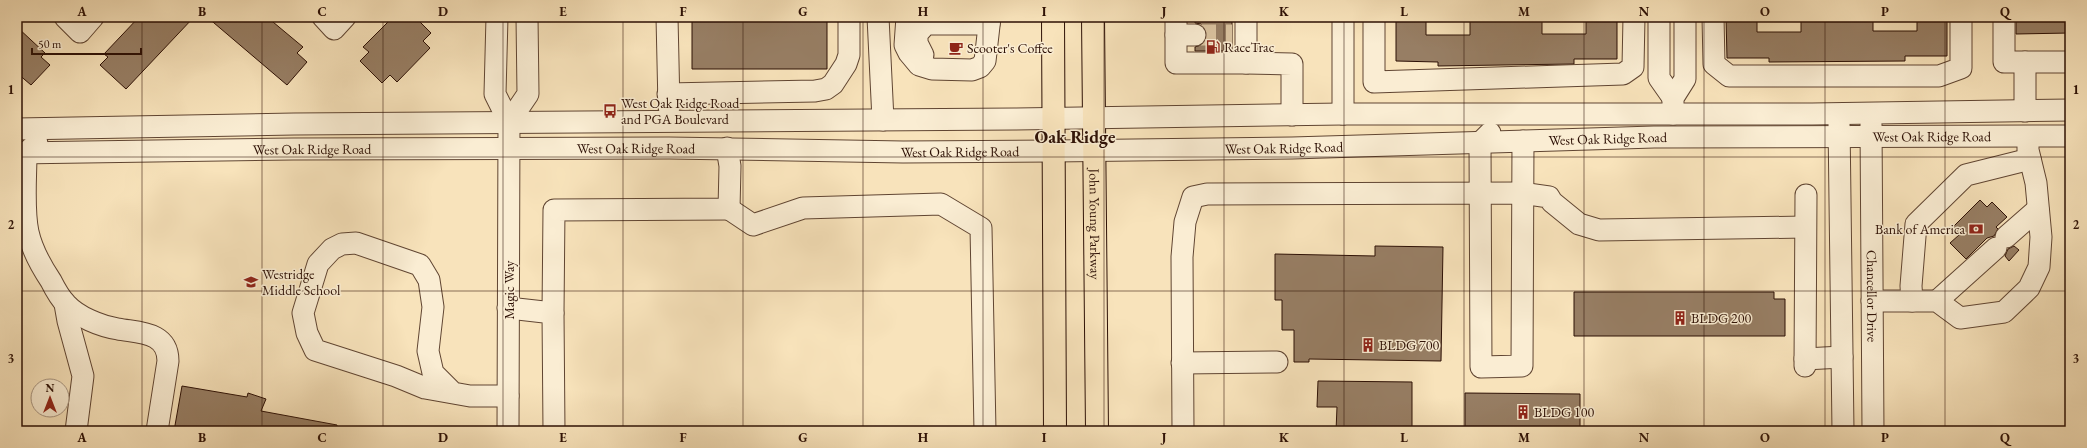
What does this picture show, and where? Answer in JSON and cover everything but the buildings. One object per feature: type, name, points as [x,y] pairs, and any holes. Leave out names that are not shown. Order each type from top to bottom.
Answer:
[{"type":"highway","points":[[1053,17],[1055,431]]},
{"type":"highway","name":"John Young Parkway","points":[[1093,17],[1097,431]]},
{"type":"street","points":[[65,17],[80,32],[93,17]]},
{"type":"street","points":[[323,17],[334,29],[345,17]]},
{"type":"street","points":[[497,17],[495,94],[509,122],[528,94],[527,17]]},
{"type":"street","points":[[667,17],[668,101],[826,89],[833,84],[846,64],[849,55],[849,17]]},
{"type":"street","points":[[878,17],[882,120]]},
{"type":"street","points":[[1374,17],[1374,82],[1623,74],[1633,67],[1634,17]]},
{"type":"street","points":[[1658,17],[1659,78],[1673,106]]},
{"type":"street","points":[[1523,141],[1522,366],[1481,367],[1480,143],[1497,128],[1512,126],[1630,125],[1654,122],[1673,106],[1685,79],[1685,17]]},
{"type":"street","points":[[1713,17],[1714,64],[1729,76],[1939,76],[1961,68],[1961,17]]},
{"type":"street","points":[[2004,17],[2004,62],[2070,62]]},
{"type":"street","points":[[1343,19],[1343,114]]},
{"type":"street","points":[[989,21],[987,54],[985,60],[980,67],[972,70],[932,69],[919,65],[908,53],[905,45],[910,28],[926,24],[989,21]]},
{"type":"street","points":[[910,28],[924,56],[933,59],[959,60],[987,54]]},
{"type":"street","points":[[1182,29],[1176,63],[1292,64],[1292,115]]},
{"type":"street","points":[[1241,29],[1246,63]]},
{"type":"street","points":[[2025,62],[2025,111]]},
{"type":"street","name":"West Oak Ridge Road","points":[[17,129],[509,122],[1094,118],[1673,106],[1839,114],[2070,110]]},
{"type":"street","points":[[1839,114],[1843,431]]},
{"type":"street","name":"Chancellor Drive","points":[[1871,114],[1873,431]]},
{"type":"street","name":"Magic Way","points":[[508,431],[509,122]]},
{"type":"street","points":[[76,431],[83,376],[68,321],[65,304],[38,261],[28,231],[22,153],[39,141],[191,140],[240,125]]},
{"type":"street","points":[[1872,301],[1937,301],[1960,318],[2004,312],[2029,288],[2040,267],[2041,237],[2036,183],[2030,158],[2028,136]]},
{"type":"street","name":"West Oak Ridge Road","points":[[22,153],[509,148],[727,148],[903,152],[1094,151],[1480,143],[1661,137],[2070,136]]},
{"type":"street","points":[[727,148],[730,166],[729,209]]},
{"type":"street","points":[[1912,301],[1911,286],[1916,224],[1966,175],[2030,158]]},
{"type":"street","points":[[1183,431],[1182,257],[1185,222],[1193,197],[1207,194],[1522,193],[1549,197],[1552,202],[1579,224],[1599,230],[1806,227]]},
{"type":"street","points":[[1806,195],[1805,362],[1842,357]]},
{"type":"street","points":[[554,431],[552,314],[554,210],[729,209],[753,225],[802,208],[940,204],[981,228],[985,431]]},
{"type":"street","points":[[1937,301],[2038,209]]},
{"type":"street","points":[[452,392],[433,373],[428,351],[433,307],[429,280],[420,265],[356,244],[342,244],[332,249],[318,264],[303,313],[307,333],[315,350],[396,376],[425,388],[470,396],[508,396]]},
{"type":"street","points":[[65,304],[81,315],[96,322],[117,329],[144,332],[161,342],[168,353],[168,361],[157,431]]},
{"type":"street","points":[[508,308],[552,314]]},
{"type":"street","points":[[396,376],[406,372],[420,361],[428,351]]},
{"type":"street","points":[[1182,363],[1277,362]]},
{"type":"tunnel","points":[[1195,35],[1232,35]]},
{"type":"place","name":"RaceTrac","points":[[1213,47]]},
{"type":"place","name":"Scooter's Coffee","points":[[956,48]]},
{"type":"place","name":"West Oak Ridge Road and PGA Boulevard","points":[[610,111]]},
{"type":"place","name":"Bank of America","points":[[1976,229]]},
{"type":"place","name":"Westridge Middle School","points":[[251,282]]},
{"type":"place","name":"BLDG 200","points":[[1680,318]]},
{"type":"place","name":"BLDG 700","points":[[1368,345]]},
{"type":"place","name":"BLDG 100","points":[[1523,412]]},
{"type":"district","name":"Oak Ridge","points":[[1075,136]]}]
